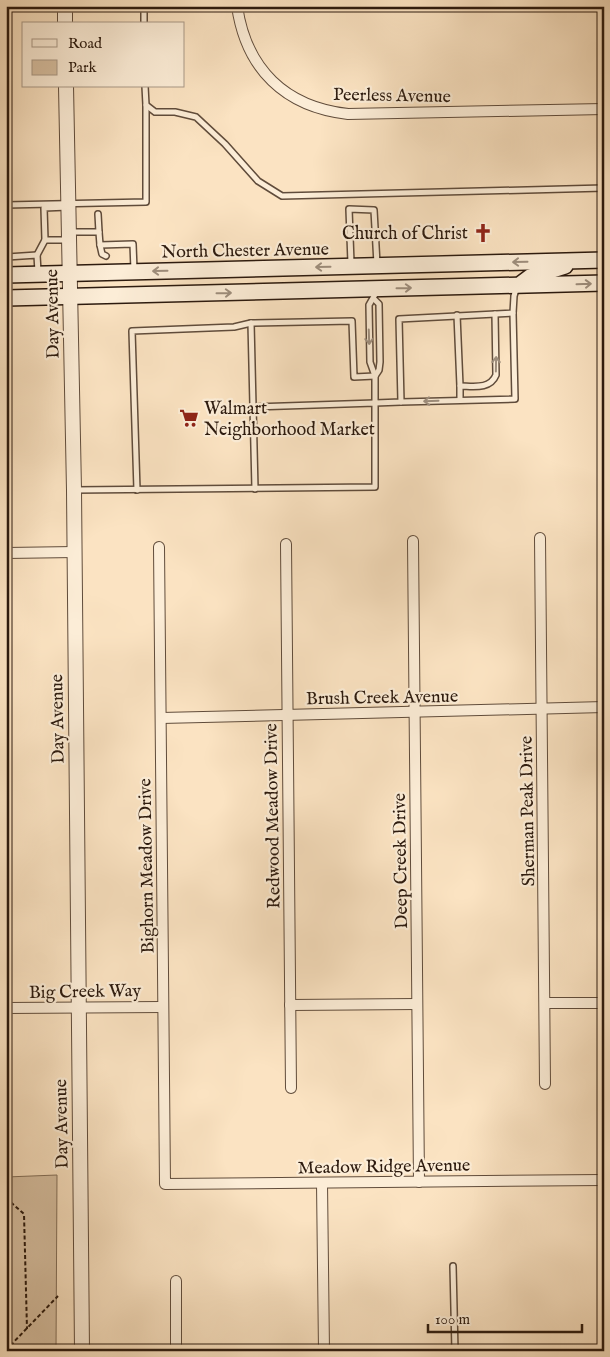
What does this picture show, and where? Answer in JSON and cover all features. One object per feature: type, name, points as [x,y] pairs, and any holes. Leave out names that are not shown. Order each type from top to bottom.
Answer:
[{"type":"main road","points":[[518,286],[530,278],[584,260]]},
{"type":"main road","name":"North Chester Avenue","points":[[7,275],[604,260]]},
{"type":"main road","points":[[376,294],[393,276],[422,265]]},
{"type":"main road","points":[[312,291],[361,279],[365,276],[364,266]]},
{"type":"main road","points":[[6,298],[312,291],[376,294],[518,286],[604,284]]},
{"type":"street","points":[[65,6],[65,22]]},
{"type":"street","name":"Peerless Avenue","points":[[237,6],[244,40],[260,68],[284,91],[314,108],[348,114],[604,109]]},
{"type":"street","name":"Day Avenue","points":[[66,88],[75,552],[82,1351]]},
{"type":"street","name":"Sherman Peak Drive","points":[[540,538],[545,1084]]},
{"type":"street","name":"Deep Creek Drive","points":[[413,541],[419,1182]]},
{"type":"street","name":"Redwood Meadow Drive","points":[[286,544],[291,1088]]},
{"type":"street","name":"Bighorn Meadow Drive","points":[[159,547],[165,1184]]},
{"type":"street","points":[[6,553],[75,552]]},
{"type":"street","name":"Brush Creek Avenue","points":[[161,718],[604,707]]},
{"type":"street","points":[[545,1003],[604,1003]]},
{"type":"street","points":[[290,1005],[417,1004]]},
{"type":"street","name":"Big Creek Way","points":[[6,1008],[164,1007]]},
{"type":"street","name":"Meadow Ridge Avenue","points":[[165,1184],[604,1180]]},
{"type":"street","points":[[322,1183],[324,1351]]},
{"type":"street","points":[[176,1281],[176,1351]]},
{"type":"lane","points":[[144,6],[144,22]]},
{"type":"lane","points":[[6,205],[146,202],[145,88]]},
{"type":"lane","points":[[146,105],[155,112],[175,112],[196,117],[225,144],[258,181],[282,196],[604,188]]},
{"type":"lane","points":[[38,274],[37,256],[45,240],[44,208],[69,205]]},
{"type":"lane","points":[[349,209],[374,210],[364,266],[349,209]]},
{"type":"lane","points":[[98,214],[100,245],[102,254],[106,256]]},
{"type":"lane","points":[[45,240],[99,232]]},
{"type":"lane","points":[[100,245],[133,244],[131,255],[134,272]]},
{"type":"lane","points":[[7,275],[7,257],[37,256]]},
{"type":"lane","points":[[253,407],[515,398],[513,313],[514,296],[518,286]]},
{"type":"lane","points":[[74,490],[375,487],[375,376],[370,362],[369,306],[376,294]]},
{"type":"lane","points":[[375,376],[379,370],[380,362],[379,304],[376,294]]},
{"type":"lane","points":[[401,402],[398,320],[513,313]]},
{"type":"lane","points":[[460,386],[486,385],[494,380],[496,371],[495,314]]},
{"type":"lane","points":[[457,315],[460,400]]},
{"type":"lane","points":[[137,490],[132,331],[234,327],[251,323],[352,321],[354,377],[375,376]]},
{"type":"lane","points":[[251,323],[255,489]]},
{"type":"lane","points":[[453,1266],[454,1351]]},
{"type":"path","points":[[6,1198],[24,1214],[27,1328]]},
{"type":"path","points":[[6,1350],[58,1296]]},
{"type":"green space","points":[[57,1175],[56,1351],[6,1351],[6,1177]]},
{"type":"place","name":"Church of Christ","points":[[483,233]]},
{"type":"place","name":"Walmart Neighborhood Market","points":[[189,418]]}]
